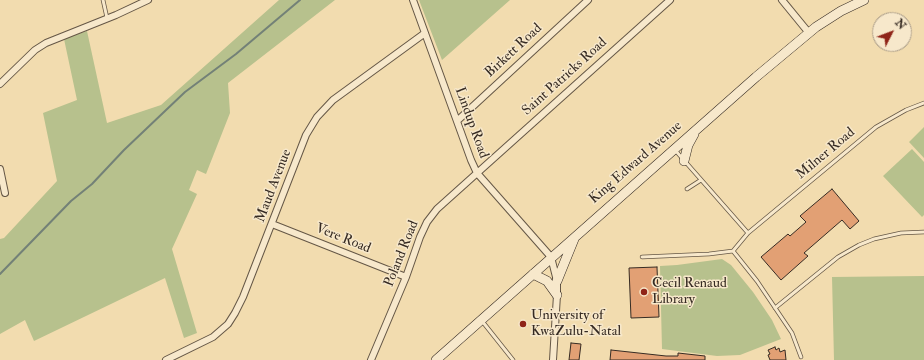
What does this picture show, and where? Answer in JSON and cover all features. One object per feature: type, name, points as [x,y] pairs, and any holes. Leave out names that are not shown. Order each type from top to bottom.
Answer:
[{"type":"street","points":[[0,84],[35,50],[46,43],[148,0]]},
{"type":"street","name":"Lindup Road","points":[[413,0],[470,160],[478,173],[551,257]]},
{"type":"street","name":"Birkett Road","points":[[457,121],[588,0]]},
{"type":"street","name":"Saint Patricks Road","points":[[478,173],[670,0]]},
{"type":"street","points":[[782,0],[809,33]]},
{"type":"street","name":"King Edward Avenue","points":[[436,360],[674,148],[809,33],[841,11],[864,0]]},
{"type":"street","name":"Maud Avenue","points":[[166,360],[213,337],[228,324],[244,297],[306,135],[325,107],[425,33]]},
{"type":"street","points":[[684,161],[690,141],[698,128]]},
{"type":"street","points":[[0,169],[5,193]]},
{"type":"street","name":"Poland Road","points":[[371,360],[406,277],[427,222],[437,209],[478,173]]},
{"type":"street","name":"Vere Road","points":[[272,224],[406,277]]},
{"type":"street","points":[[557,280],[577,234]]},
{"type":"street","points":[[551,257],[557,280],[553,360]]},
{"type":"street","points":[[533,274],[547,281],[557,295]]},
{"type":"lane","points":[[103,0],[107,18]]},
{"type":"lane","name":"Milner Road","points":[[733,250],[748,233],[876,126],[924,102]]},
{"type":"lane","points":[[674,148],[748,233]]},
{"type":"lane","points":[[687,188],[701,180]]},
{"type":"lane","points":[[775,308],[838,257],[859,245],[874,239],[901,233],[924,232]]},
{"type":"lane","points":[[642,257],[709,254],[733,250],[792,333],[801,357]]},
{"type":"lane","points":[[481,320],[513,360]]},
{"type":"green space","points":[[279,0],[335,0],[228,83],[230,113],[206,174],[197,170],[189,190],[197,194],[172,249],[197,333],[184,338],[165,278],[34,341],[25,320],[0,334],[0,239],[4,238],[57,181],[43,113],[77,100],[64,39],[87,31],[107,123],[161,105]]},
{"type":"green space","points":[[419,0],[510,0],[442,60]]},
{"type":"green space","points":[[924,127],[924,158],[909,142]]},
{"type":"green space","points":[[912,149],[924,162],[924,215],[922,217],[883,176]]},
{"type":"green space","points":[[722,259],[731,265],[753,292],[772,320],[781,339],[740,355],[717,356],[662,349],[660,266]]},
{"type":"green space","points":[[924,276],[924,360],[834,360],[832,277]]},
{"type":"building","points":[[832,189],[859,221],[850,229],[842,220],[804,253],[808,256],[781,280],[761,257],[788,234],[790,236],[806,222],[800,216]]},
{"type":"building","name":"Cecil Renaud Library","points":[[657,267],[659,317],[631,318],[629,268]]},
{"type":"building","points":[[571,343],[581,344],[579,360],[569,360]]},
{"type":"building","points":[[775,347],[776,350],[779,348],[780,352],[785,350],[786,360],[770,360],[768,350]]},
{"type":"building","points":[[611,350],[666,356],[678,356],[678,353],[705,356],[705,360],[610,360]]},
{"type":"waterway","points":[[0,274],[71,201],[92,184],[124,150],[185,92],[236,54],[300,0]]},
{"type":"place","name":"Cecil Renaud Library","points":[[644,292]]},
{"type":"place","name":"University of KwaZulu-Natal","points":[[523,324]]}]
